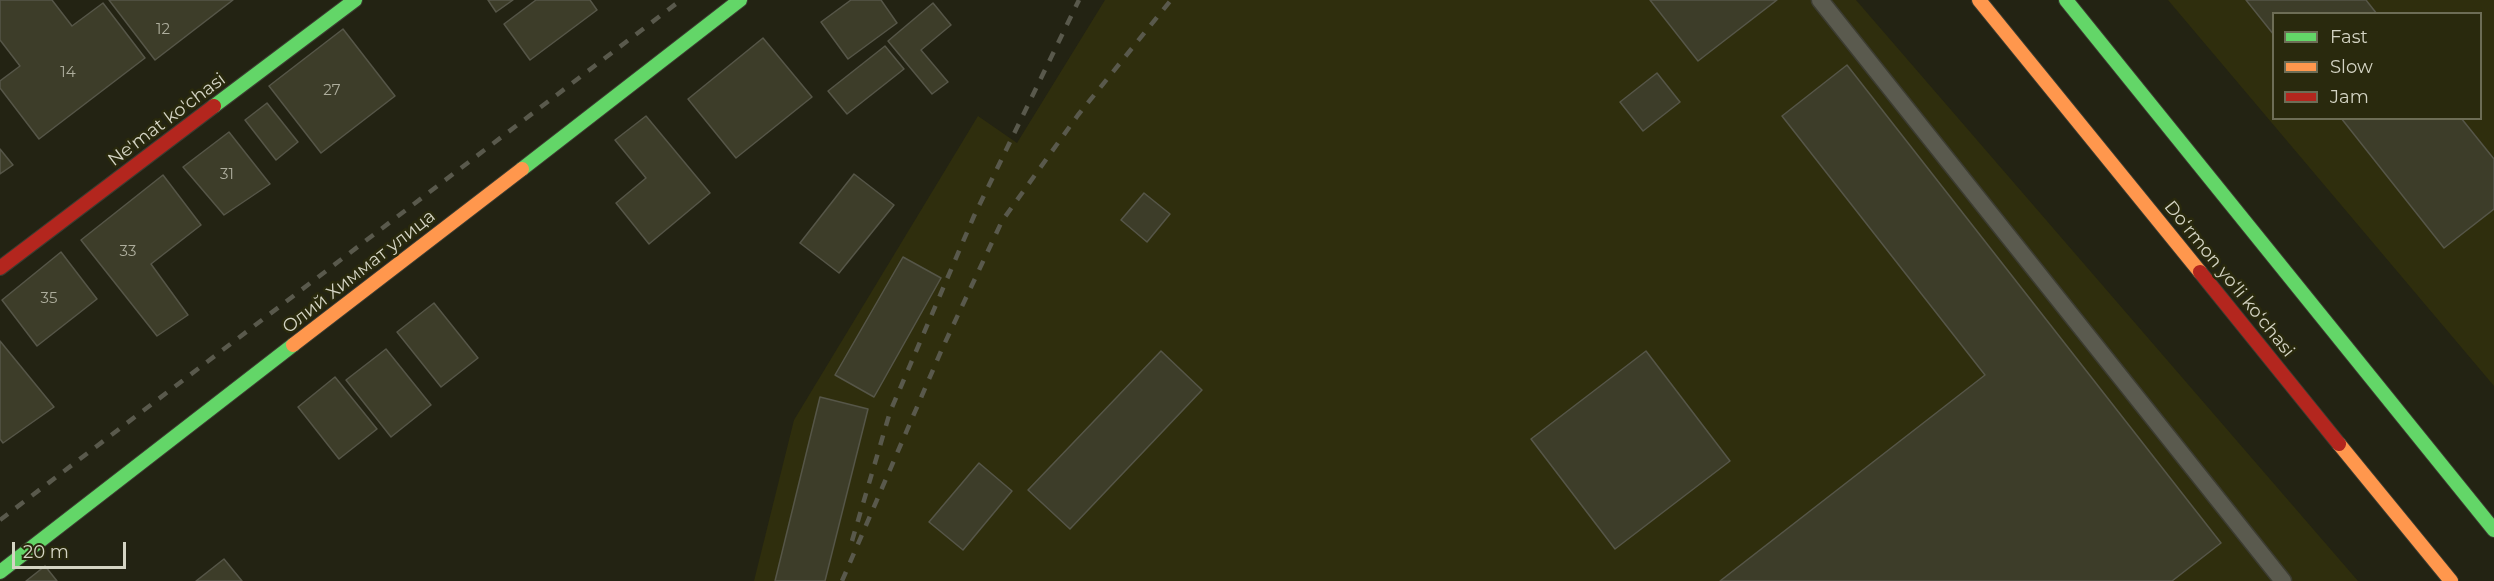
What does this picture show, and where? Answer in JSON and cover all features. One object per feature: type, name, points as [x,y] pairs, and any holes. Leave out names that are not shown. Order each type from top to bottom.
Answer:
[{"type":"main road","name":"Ne'mat ko'chasi","points":[[0,268],[355,0]]},
{"type":"main road","name":"Олий Химмат улица","points":[[0,572],[740,0]]},
{"type":"main road","name":"Do‘rmon yo‘li ko‘chasi","points":[[1979,0],[2451,581]]},
{"type":"main road","points":[[2066,0],[2494,530]]},
{"type":"lane","points":[[1820,0],[2283,581]]},
{"type":"shaded area","points":[[1105,0],[1856,0],[2358,581],[754,581],[794,420],[978,116],[1017,143]]},
{"type":"shaded area","points":[[2168,0],[2494,0],[2494,386]]},
{"type":"building","points":[[0,0],[52,0],[72,26],[103,3],[145,58],[39,139],[0,88],[0,81],[20,66],[0,40]]},
{"type":"building","points":[[109,0],[233,0],[155,60]]},
{"type":"building","points":[[488,0],[513,0],[496,12]]},
{"type":"building","points":[[536,0],[590,0],[597,10],[530,60],[504,24]]},
{"type":"building","points":[[851,0],[881,0],[897,23],[848,59],[821,22]]},
{"type":"building","points":[[1650,0],[1777,0],[1698,61]]},
{"type":"building","points":[[2246,0],[2366,0],[2375,12],[2272,12],[2272,32]]},
{"type":"building","points":[[933,3],[951,25],[921,50],[948,82],[932,94],[888,41]]},
{"type":"building","points":[[343,29],[395,96],[321,153],[269,86]]},
{"type":"building","points":[[763,38],[812,97],[736,158],[688,99]]},
{"type":"building","points":[[885,46],[904,69],[847,114],[828,91]]},
{"type":"building","points":[[1847,65],[2221,543],[2172,581],[1720,581],[1985,375],[1782,116]]},
{"type":"building","points":[[1657,73],[1680,102],[1643,131],[1620,102]]},
{"type":"building","points":[[267,103],[298,142],[276,160],[245,120]]},
{"type":"building","points":[[646,116],[710,193],[649,244],[616,203],[646,178],[615,140]]},
{"type":"building","points":[[2343,120],[2463,120],[2494,159],[2494,209],[2444,248]]},
{"type":"building","points":[[229,132],[270,184],[224,215],[183,167]]},
{"type":"building","points":[[0,149],[13,165],[0,174]]},
{"type":"building","points":[[854,174],[894,205],[839,273],[800,243]]},
{"type":"building","points":[[163,175],[201,225],[151,264],[188,315],[157,336],[81,240]]},
{"type":"building","points":[[1144,193],[1170,214],[1147,242],[1121,220]]},
{"type":"building","points":[[61,252],[97,299],[37,346],[2,300]]},
{"type":"building","points":[[903,257],[941,278],[874,397],[835,375]]},
{"type":"building","points":[[434,303],[478,358],[441,387],[397,332]]},
{"type":"building","points":[[0,341],[54,407],[3,443],[0,439]]},
{"type":"building","points":[[386,349],[431,405],[391,437],[346,380]]},
{"type":"building","points":[[1161,351],[1202,390],[1070,529],[1028,490]]},
{"type":"building","points":[[1646,351],[1730,461],[1615,549],[1531,439]]},
{"type":"building","points":[[335,377],[377,429],[339,459],[298,407]]},
{"type":"building","points":[[820,397],[868,409],[825,581],[775,581]]},
{"type":"building","points":[[979,463],[1012,491],[963,550],[929,522]]},
{"type":"building","points":[[224,559],[242,581],[196,581]]},
{"type":"building","points":[[45,566],[57,581],[26,581]]},
{"type":"railway","points":[[0,520],[681,0]]},
{"type":"railway","points":[[852,541],[890,412],[974,216],[1079,0]]},
{"type":"railway","points":[[842,581],[942,349],[1002,221],[1078,115],[1171,0]]},
{"type":"traffic: fast","points":[[214,106],[355,0]]},
{"type":"traffic: fast","points":[[522,169],[740,0]]},
{"type":"traffic: fast","points":[[2066,0],[2494,530]]},
{"type":"traffic: fast","points":[[0,572],[293,345]]},
{"type":"traffic: slow","points":[[1979,0],[2200,272]]},
{"type":"traffic: slow","points":[[293,345],[522,169]]},
{"type":"traffic: slow","points":[[2339,444],[2451,581]]},
{"type":"traffic: jam","points":[[0,268],[214,106]]},
{"type":"traffic: jam","points":[[2200,272],[2339,444]]}]
